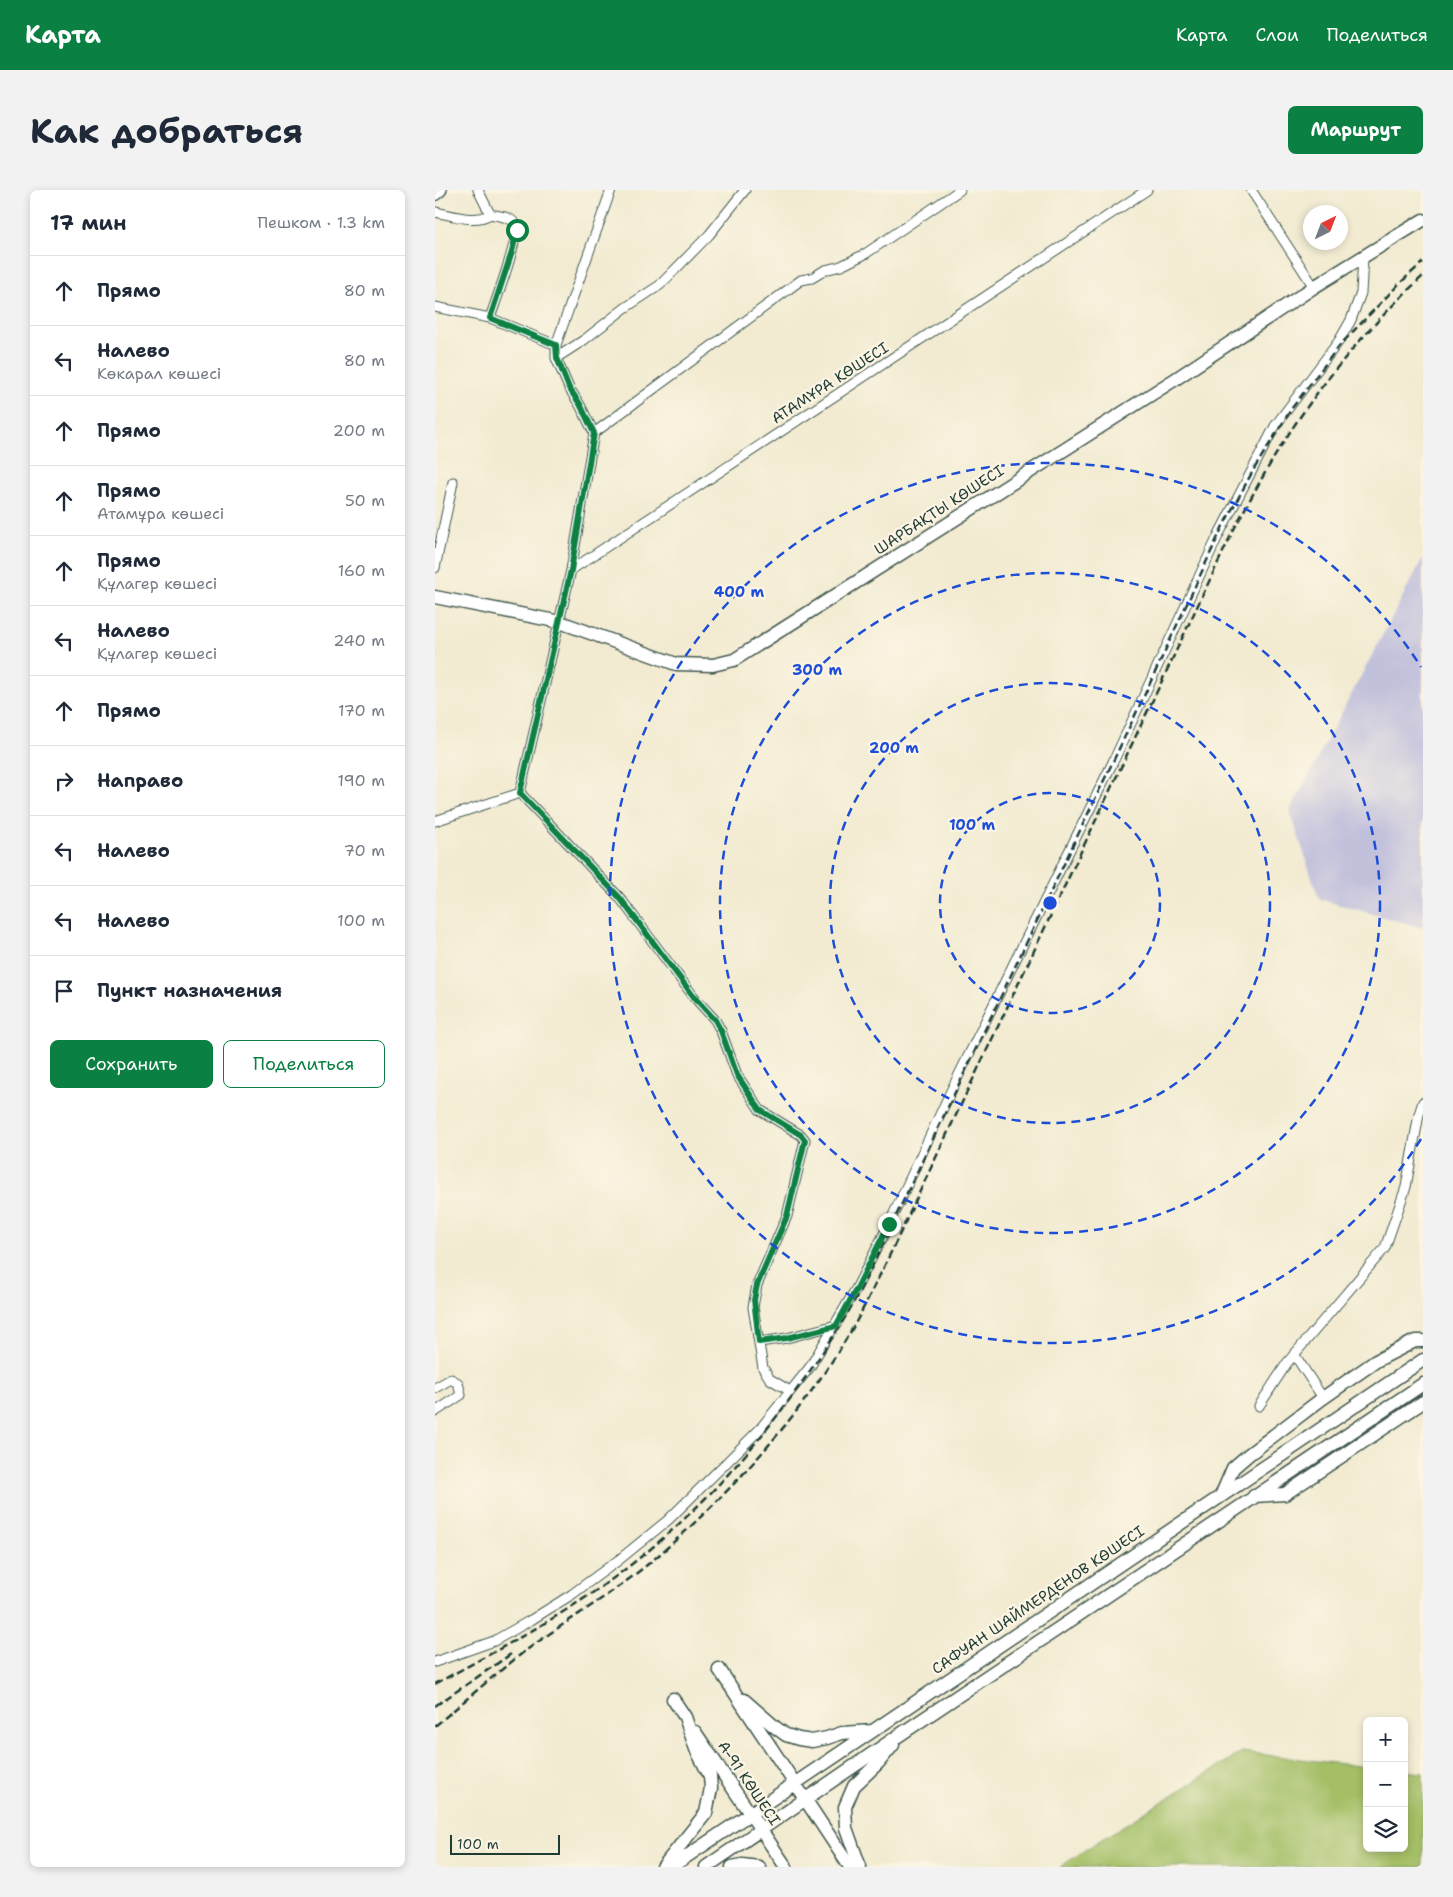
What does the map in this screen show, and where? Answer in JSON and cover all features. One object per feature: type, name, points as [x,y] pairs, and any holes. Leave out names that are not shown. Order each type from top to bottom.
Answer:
[{"type":"main road","points":[[435,194],[440,190]]},
{"type":"main road","name":"ШАРБАҚТЫ КӨШЕСІ","points":[[435,597],[560,622],[676,664],[713,665],[733,660],[1174,380],[1314,287],[1423,220]]},
{"type":"main road","points":[[1221,1496],[1233,1468],[1248,1454],[1376,1361],[1415,1341],[1423,1342]]},
{"type":"main road","name":"САФУАН ШАЙМЕРДЕНОВ КӨШЕСІ","points":[[671,1867],[1423,1360]]},
{"type":"main road","points":[[706,1867],[1254,1496],[1423,1384]]},
{"type":"main road","points":[[1254,1496],[1285,1494],[1423,1402]]},
{"type":"main road","points":[[719,1669],[851,1867]]},
{"type":"main road","points":[[736,1694],[765,1716],[775,1727],[799,1740],[812,1741],[843,1733],[872,1731]]},
{"type":"main road","points":[[663,1867],[706,1813],[710,1794],[710,1776],[696,1749],[685,1717],[673,1698]]},
{"type":"main road","name":"А-91 КӨШЕСІ","points":[[685,1717],[786,1867]]},
{"type":"main road","points":[[860,1867],[845,1828],[844,1814],[847,1800],[854,1786],[878,1763],[901,1734]]},
{"type":"main road","points":[[732,1867],[741,1865],[759,1867]]},
{"type":"street","points":[[478,190],[490,214]]},
{"type":"street","points":[[520,793],[571,570],[594,433],[580,404],[569,388],[557,358],[556,345],[611,190]]},
{"type":"street","points":[[557,358],[585,340],[625,308],[660,285],[709,235],[745,190]]},
{"type":"street","points":[[594,433],[801,280],[812,278],[825,270],[841,266],[865,254],[960,190]]},
{"type":"street","name":"АТАМҰРА КӨШЕСІ","points":[[571,570],[1147,190]]},
{"type":"street","points":[[1251,190],[1314,287]]},
{"type":"street","points":[[435,212],[466,218],[486,217],[490,214],[511,219],[515,223],[517,230],[512,252],[490,318]]},
{"type":"street","points":[[435,1662],[493,1641],[524,1624],[571,1595],[621,1559],[668,1520],[702,1488],[759,1430],[810,1367],[857,1288],[889,1224],[1113,762],[1218,536],[1275,426],[1339,341],[1351,320],[1361,293],[1363,258]]},
{"type":"street","points":[[435,306],[490,318],[556,345]]},
{"type":"street","points":[[435,568],[453,482]]},
{"type":"street","points":[[520,793],[620,898],[694,997],[715,1020],[737,1075],[760,1110],[801,1135],[805,1140],[787,1216],[757,1285],[754,1300],[763,1368],[770,1379],[790,1391]]},
{"type":"street","points":[[435,821],[520,793]]},
{"type":"street","points":[[1259,1406],[1294,1354],[1385,1248],[1405,1187],[1423,1102]]},
{"type":"street","points":[[759,1342],[787,1338],[836,1326]]},
{"type":"street","points":[[1294,1354],[1323,1398]]},
{"type":"street","points":[[435,1388],[451,1379],[458,1384],[461,1395],[435,1412]]},
{"type":"shaded area","points":[[1423,558],[1423,928],[1319,899],[1290,811]]},
{"type":"green space","points":[[1242,1752],[1363,1767],[1363,1852],[1408,1852],[1408,1771],[1423,1773],[1423,1867],[1060,1867]]},
{"type":"railway","points":[[435,1684],[558,1615],[635,1562],[702,1502],[733,1469],[790,1399],[816,1362],[846,1316],[875,1260],[1138,709],[1223,526],[1254,469],[1292,408],[1339,346],[1423,262]]},
{"type":"railway","points":[[435,1726],[516,1658],[628,1580],[660,1554],[714,1504],[765,1450],[788,1422],[831,1362],[851,1331],[884,1267],[1233,531],[1273,459],[1313,398],[1342,361],[1423,276]]},
{"type":"railway","points":[[435,1706],[514,1652]]},
{"type":"route","points":[[517,230],[512,252],[490,318],[556,345],[557,358],[569,388],[580,404],[594,433],[571,570],[520,793],[620,898],[694,997],[715,1020],[737,1075],[760,1110],[801,1135],[805,1140],[787,1216],[757,1285],[753,1307],[759,1342],[787,1338],[836,1326],[889,1224]]}]
